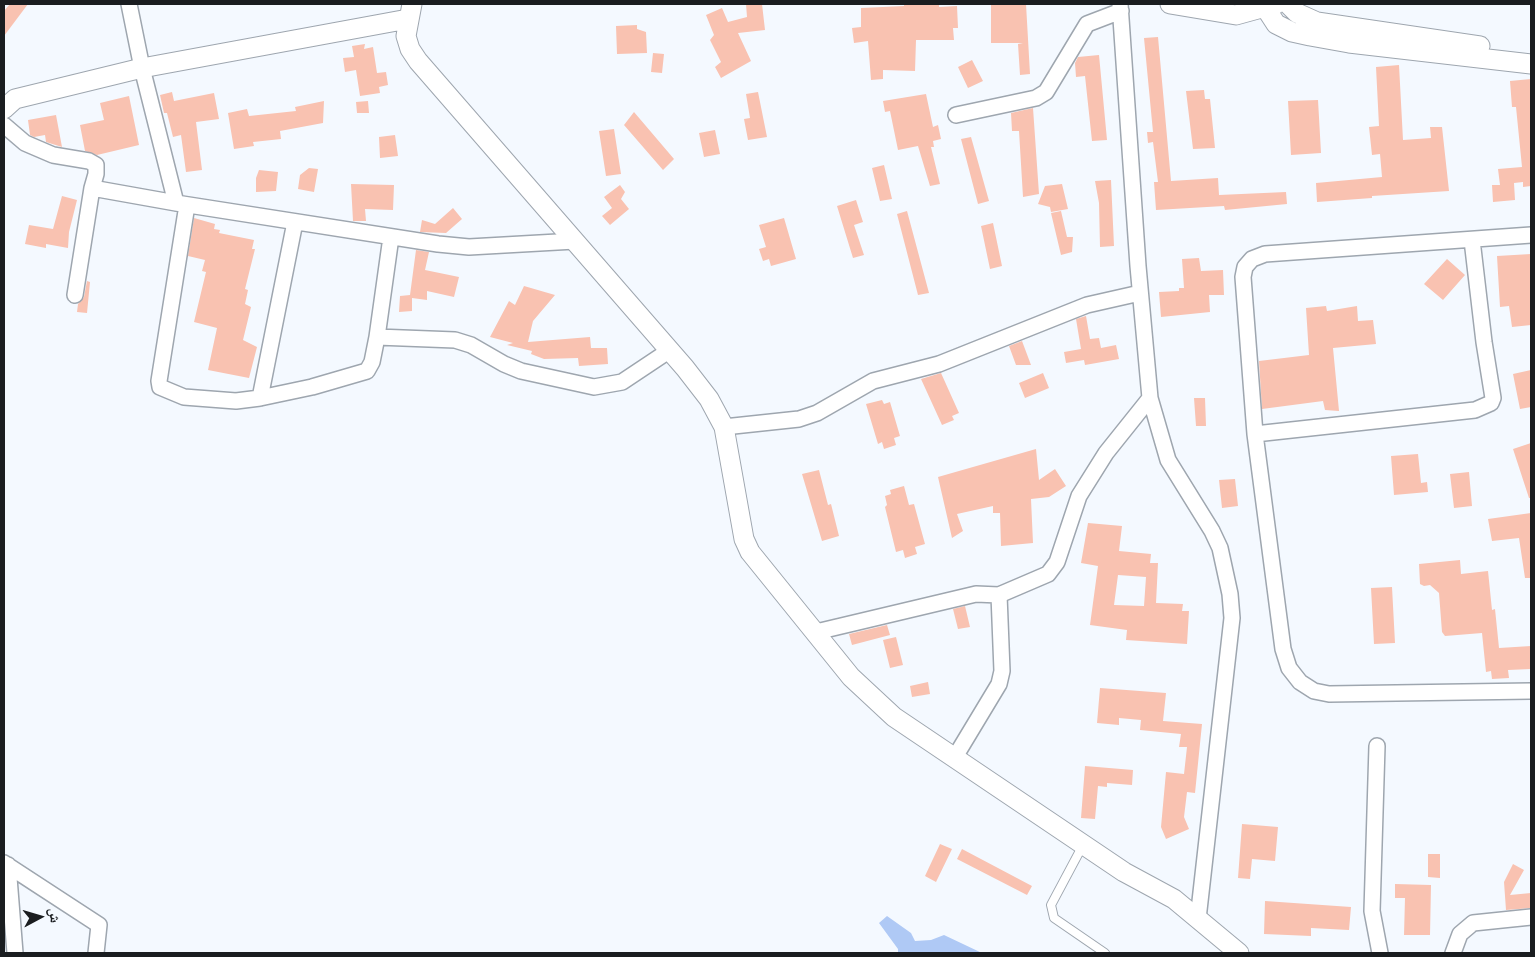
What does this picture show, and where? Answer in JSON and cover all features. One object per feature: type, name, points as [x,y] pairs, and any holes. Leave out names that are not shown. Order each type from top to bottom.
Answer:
[{"type":"street","points":[[129,4],[142,68],[182,204],[160,387],[184,398],[236,401],[312,387],[367,371],[372,362],[377,337],[391,237]]},
{"type":"street","points":[[1170,4],[1227,8],[1236,15],[1268,5],[1276,24],[1283,28],[1310,36],[1349,43],[1506,55],[1531,52]]},
{"type":"street","points":[[1288,4],[1297,13],[1317,22],[1506,55],[1531,64]]},
{"type":"street","points":[[956,116],[1036,98],[1046,92],[1087,24],[1121,7],[1140,293],[1150,398],[1168,460],[1212,531],[1220,548],[1230,594],[1232,618],[1198,919]]},
{"type":"street","points":[[4,108],[14,99],[142,68],[410,12],[406,36],[410,49],[418,61],[670,350],[709,399],[724,427],[747,546],[766,573],[851,677],[894,717],[1124,872],[1174,899],[1239,953]]},
{"type":"street","points":[[4,125],[25,143],[53,155],[94,164],[96,174],[92,188],[75,295]]},
{"type":"street","points":[[92,188],[391,237],[469,247],[575,241]]},
{"type":"street","points":[[260,398],[296,222]]},
{"type":"street","points":[[1531,235],[1265,254],[1252,260],[1245,267],[1243,276],[1256,434],[1282,649],[1289,668],[1300,682],[1314,691],[1329,694],[1531,692]]},
{"type":"street","points":[[1256,434],[1476,410],[1491,403],[1493,398],[1484,342],[1472,240]]},
{"type":"street","points":[[724,427],[800,419],[817,413],[873,381],[939,364],[1087,304],[1140,293]]},
{"type":"street","points":[[377,337],[455,340],[471,345],[504,364],[521,371],[594,387],[622,382],[670,350]]},
{"type":"street","points":[[816,632],[976,594],[998,595],[1048,574],[1057,562],[1079,496],[1106,453],[1150,398]]},
{"type":"street","points":[[955,757],[1000,684],[1002,671],[998,595]]},
{"type":"street","points":[[1377,746],[1372,911],[1380,953]]},
{"type":"street","points":[[6,864],[15,953]]},
{"type":"street","points":[[6,864],[99,925],[99,942],[96,953]]},
{"type":"street","points":[[1453,953],[1460,934],[1473,923],[1531,916]]},
{"type":"lane","points":[[1083,845],[1051,905],[1052,912],[1054,918],[1105,953]]},
{"type":"water","points":[[887,916],[911,933],[915,941],[931,940],[944,935],[982,953],[898,953],[898,949],[879,923]]},
{"type":"building","points":[[10,4],[28,4],[4,36],[4,11]]},
{"type":"building","points":[[746,4],[762,4],[765,30],[738,33],[751,61],[721,78],[715,67],[721,62],[710,40],[714,35],[706,15],[722,8],[728,22],[747,17]]},
{"type":"building","points":[[904,4],[939,4],[939,7],[957,6],[958,28],[953,28],[954,40],[916,40],[915,71],[883,70],[883,79],[871,80],[868,41],[854,43],[852,28],[861,27],[861,8],[904,6]]},
{"type":"building","points":[[991,4],[1026,4],[1030,74],[1020,75],[1018,44],[1023,43],[991,43]]},
{"type":"building","points":[[637,25],[637,29],[646,32],[647,53],[617,54],[616,26]]},
{"type":"building","points":[[1158,37],[1171,181],[1218,178],[1219,195],[1286,192],[1287,204],[1225,210],[1224,206],[1156,210],[1154,182],[1158,182],[1153,142],[1148,143],[1147,132],[1153,132],[1144,38]]},
{"type":"building","points":[[365,44],[364,49],[373,47],[377,73],[386,72],[388,85],[379,87],[380,93],[360,96],[356,70],[345,72],[343,58],[354,57],[352,46]]},
{"type":"building","points":[[653,53],[664,54],[662,73],[651,72]]},
{"type":"building","points":[[1099,55],[1107,140],[1092,141],[1085,76],[1076,77],[1075,63],[1078,57]]},
{"type":"building","points":[[972,60],[983,81],[968,88],[958,67]]},
{"type":"building","points":[[1399,65],[1403,140],[1431,138],[1430,127],[1442,127],[1449,191],[1317,202],[1316,183],[1382,177],[1380,154],[1372,155],[1369,127],[1379,126],[1376,67]]},
{"type":"building","points":[[1531,79],[1531,186],[1523,187],[1523,182],[1514,183],[1515,200],[1493,202],[1492,185],[1500,185],[1498,169],[1522,167],[1516,107],[1512,107],[1510,81]]},
{"type":"building","points":[[1204,90],[1205,99],[1210,99],[1215,148],[1193,149],[1186,91]]},
{"type":"building","points":[[172,92],[174,101],[214,93],[219,119],[196,122],[202,170],[186,172],[181,135],[173,137],[167,113],[164,113],[160,95]]},
{"type":"building","points":[[758,92],[767,137],[748,140],[744,119],[750,118],[746,94]]},
{"type":"building","points":[[926,94],[933,127],[938,125],[941,139],[933,141],[934,147],[931,147],[940,184],[930,186],[918,146],[898,150],[890,111],[885,112],[883,101]]},
{"type":"building","points":[[129,96],[139,145],[97,155],[85,151],[80,125],[104,120],[100,103]]},
{"type":"building","points":[[1318,100],[1321,153],[1291,155],[1288,101]]},
{"type":"building","points":[[324,101],[323,123],[280,131],[281,139],[253,142],[254,146],[234,149],[228,113],[247,109],[249,116],[296,111],[295,107]]},
{"type":"building","points":[[368,101],[369,113],[357,113],[356,102]]},
{"type":"building","points":[[1033,108],[1039,194],[1023,197],[1019,131],[1012,131],[1011,113]]},
{"type":"building","points":[[634,112],[674,159],[663,170],[624,125]]},
{"type":"building","points":[[56,115],[62,147],[46,142],[45,135],[34,137],[30,135],[28,120]]},
{"type":"building","points":[[614,129],[621,174],[606,176],[599,131]]},
{"type":"building","points":[[715,130],[720,154],[704,157],[699,133]]},
{"type":"building","points":[[395,135],[398,156],[380,158],[379,137]]},
{"type":"building","points":[[971,137],[989,201],[978,204],[961,139]]},
{"type":"building","points":[[884,165],[892,199],[880,201],[872,168]]},
{"type":"building","points":[[309,168],[318,169],[314,192],[298,189],[300,175]]},
{"type":"building","points":[[259,170],[278,172],[276,191],[256,192],[256,178]]},
{"type":"building","points":[[1111,180],[1114,246],[1100,247],[1099,203],[1095,181]]},
{"type":"building","points":[[351,184],[394,185],[393,210],[365,209],[366,221],[353,221]]},
{"type":"building","points":[[1062,184],[1068,209],[1051,212],[1050,207],[1038,204],[1045,186]]},
{"type":"building","points":[[620,185],[625,192],[621,199],[629,209],[610,225],[602,216],[612,208],[604,197]]},
{"type":"building","points":[[62,196],[77,200],[69,232],[68,248],[46,244],[46,248],[25,244],[29,225],[53,229]]},
{"type":"building","points":[[856,200],[863,222],[854,225],[864,255],[853,258],[837,206]]},
{"type":"building","points":[[453,208],[462,219],[446,233],[420,232],[422,220],[435,224]]},
{"type":"building","points":[[907,211],[929,293],[918,295],[897,214]]},
{"type":"building","points":[[1061,211],[1067,237],[1073,237],[1072,252],[1061,255],[1051,213]]},
{"type":"building","points":[[194,218],[215,224],[214,229],[220,230],[219,233],[254,240],[252,249],[255,249],[245,289],[248,290],[245,304],[251,307],[243,340],[257,347],[249,378],[208,370],[217,328],[194,322],[206,272],[202,271],[205,260],[188,256]]},
{"type":"building","points":[[784,218],[796,259],[771,266],[769,259],[763,261],[759,249],[766,247],[759,225]]},
{"type":"building","points":[[993,223],[1002,266],[990,269],[981,226]]},
{"type":"building","points":[[416,250],[429,252],[425,270],[459,277],[454,297],[427,291],[427,300],[412,298],[412,311],[399,312],[400,296],[410,295]]},
{"type":"building","points":[[1531,254],[1531,325],[1512,327],[1509,306],[1500,307],[1497,256]]},
{"type":"building","points":[[1199,258],[1201,271],[1223,270],[1224,295],[1209,295],[1210,312],[1161,317],[1159,292],[1179,291],[1179,288],[1184,288],[1182,259]]},
{"type":"building","points":[[1447,259],[1465,275],[1443,300],[1424,284]]},
{"type":"building","points":[[87,281],[90,282],[87,313],[77,312],[78,304],[84,297]]},
{"type":"building","points":[[524,286],[555,295],[533,321],[528,342],[590,337],[591,348],[607,348],[608,364],[579,366],[578,358],[544,359],[531,354],[532,351],[507,345],[513,343],[490,337],[509,301],[515,305]]},
{"type":"building","points":[[1326,306],[1327,311],[1357,306],[1358,321],[1373,320],[1376,344],[1333,348],[1339,411],[1325,410],[1323,401],[1262,409],[1259,361],[1309,355],[1306,308]]},
{"type":"building","points":[[1086,316],[1090,339],[1099,338],[1101,348],[1116,345],[1119,359],[1085,365],[1084,360],[1066,363],[1064,352],[1081,349],[1076,319]]},
{"type":"building","points":[[1022,341],[1031,365],[1016,365],[1009,346]]},
{"type":"building","points":[[1531,370],[1531,407],[1520,409],[1513,374]]},
{"type":"building","points":[[941,373],[959,413],[952,416],[954,420],[942,425],[921,379]]},
{"type":"building","points":[[1043,373],[1049,388],[1025,398],[1019,383]]},
{"type":"building","points":[[1194,398],[1205,398],[1206,426],[1196,426]]},
{"type":"building","points":[[882,400],[884,404],[890,402],[900,436],[894,438],[896,445],[884,449],[882,442],[878,444],[866,404]]},
{"type":"building","points":[[1531,443],[1531,498],[1529,498],[1513,449]]},
{"type":"building","points":[[1036,449],[1039,480],[1055,469],[1066,486],[1049,497],[1031,499],[1033,543],[1001,546],[1000,513],[993,513],[993,506],[957,514],[963,531],[952,538],[938,477]]},
{"type":"building","points":[[1418,454],[1421,483],[1427,482],[1428,492],[1394,495],[1391,456]]},
{"type":"building","points":[[819,470],[828,505],[831,504],[839,536],[822,541],[802,474]]},
{"type":"building","points":[[1469,472],[1472,506],[1454,508],[1450,474]]},
{"type":"building","points":[[1235,479],[1238,506],[1222,508],[1219,480]]},
{"type":"building","points":[[904,486],[909,505],[914,504],[925,544],[915,547],[917,554],[905,558],[903,550],[896,552],[885,507],[887,505],[885,496],[891,494],[890,490]]},
{"type":"building","points":[[1531,513],[1531,578],[1525,578],[1519,538],[1492,541],[1488,519]]},
{"type":"building","points":[[1088,523],[1122,526],[1119,551],[1151,554],[1150,563],[1158,563],[1156,603],[1183,604],[1182,611],[1189,611],[1187,644],[1126,640],[1127,630],[1090,625],[1098,566],[1081,563]],"holes":[[[1118,575],[1146,577],[1144,606],[1114,605]]]},
{"type":"building","points":[[1460,560],[1461,574],[1488,571],[1492,610],[1495,609],[1499,648],[1531,646],[1531,669],[1508,670],[1509,678],[1492,679],[1491,671],[1486,672],[1482,633],[1445,636],[1442,632],[1439,593],[1430,585],[1424,586],[1420,584],[1419,564]]},
{"type":"building","points":[[1392,587],[1395,643],[1374,644],[1371,588]]},
{"type":"building","points":[[965,606],[970,627],[958,629],[953,609]]},
{"type":"building","points":[[887,625],[890,635],[852,645],[849,634]]},
{"type":"building","points":[[896,637],[903,665],[890,668],[883,640]]},
{"type":"building","points":[[928,682],[930,694],[912,697],[910,686]]},
{"type":"building","points":[[1100,688],[1166,693],[1163,721],[1202,724],[1195,793],[1187,792],[1184,817],[1189,829],[1166,839],[1161,827],[1166,772],[1184,774],[1187,747],[1179,747],[1181,734],[1140,730],[1141,720],[1119,718],[1119,725],[1097,723]]},
{"type":"building","points":[[1085,766],[1133,770],[1132,785],[1107,783],[1107,787],[1098,786],[1095,819],[1081,818]]},
{"type":"building","points":[[1242,824],[1278,827],[1275,861],[1252,859],[1250,879],[1238,878]]},
{"type":"building","points":[[940,844],[952,849],[936,882],[925,876]]},
{"type":"building","points":[[962,849],[1032,886],[1027,895],[957,859]]},
{"type":"building","points":[[1428,854],[1440,854],[1440,878],[1428,877]]},
{"type":"building","points":[[1513,864],[1524,870],[1510,895],[1531,893],[1531,908],[1506,910],[1504,882]]},
{"type":"building","points":[[1395,884],[1431,885],[1430,935],[1404,935],[1405,898],[1395,898]]},
{"type":"building","points":[[1265,901],[1351,907],[1349,930],[1311,928],[1311,936],[1264,934]]}]
